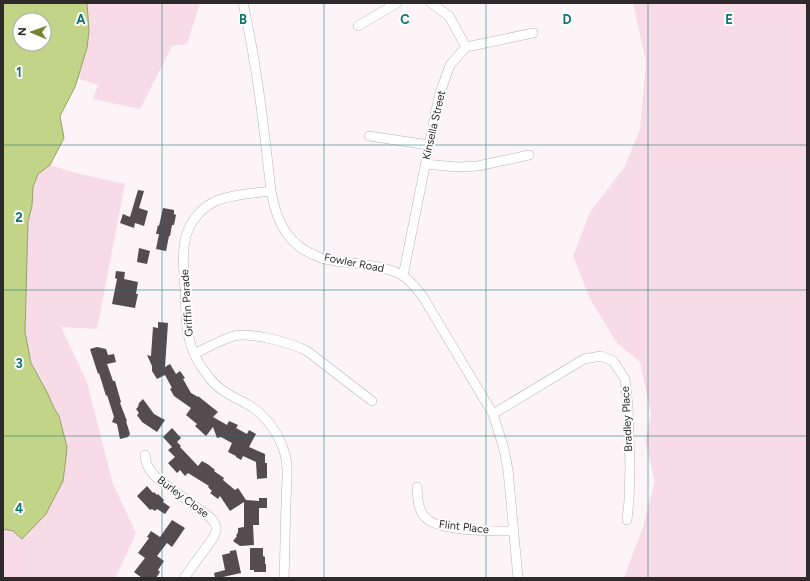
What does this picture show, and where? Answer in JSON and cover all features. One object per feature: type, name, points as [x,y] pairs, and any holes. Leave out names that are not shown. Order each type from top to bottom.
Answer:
[{"type":"street","name":"Fowler Road","points":[[243,3],[253,51],[271,191],[274,205],[282,227],[290,238],[301,248],[322,258],[374,266],[389,270],[403,276],[423,297],[493,414],[504,449],[508,470],[518,578]]},
{"type":"street","points":[[358,26],[397,3]]},
{"type":"street","points":[[431,3],[449,16],[466,47],[533,32]]},
{"type":"street","name":"Kinsella Street","points":[[403,276],[439,96],[450,65],[466,47]]},
{"type":"street","points":[[369,136],[429,145]]},
{"type":"street","points":[[425,164],[457,167],[478,166],[529,155]]},
{"type":"street","name":"Griffin Parade","points":[[271,191],[227,197],[207,206],[191,224],[187,233],[185,242],[184,270],[187,329],[194,354],[201,367],[216,386],[253,408],[264,417],[277,435],[283,449],[287,468],[284,578]]},
{"type":"street","points":[[194,354],[223,340],[242,335],[284,342],[307,351],[372,401]]},
{"type":"street","name":"Bradley Place","points":[[493,414],[584,359],[601,356],[613,361],[625,379],[628,406],[630,465],[627,520]]},
{"type":"street","name":"Burley Close","points":[[145,455],[147,465],[158,479],[211,518],[215,523],[216,532],[213,538],[184,578]]},
{"type":"street","name":"Flint Place","points":[[416,487],[419,507],[424,517],[429,522],[443,526],[466,529],[513,531]]},
{"type":"shaded area","points":[[3,3],[87,3],[89,31],[87,48],[75,87],[60,116],[64,138],[50,165],[38,174],[33,187],[32,206],[28,221],[25,332],[31,363],[59,416],[67,447],[63,481],[46,514],[22,539],[13,531],[3,529]]},
{"type":"shaded area","points":[[87,3],[200,3],[187,44],[172,46],[140,109],[93,99],[98,85],[77,78],[87,48],[89,31]]},
{"type":"shaded area","points":[[633,3],[807,3],[807,578],[624,578],[643,527],[655,481],[645,441],[651,415],[640,362],[617,343],[591,301],[573,256],[590,212],[624,168],[640,129],[646,62]]},
{"type":"shaded area","points":[[50,165],[76,173],[125,184],[97,329],[61,327],[87,382],[113,484],[136,533],[116,577],[114,578],[3,578],[3,529],[13,531],[42,518],[46,514],[63,481],[66,458],[67,447],[59,416],[31,363],[25,332],[28,221],[32,206],[33,187],[38,174]]},
{"type":"building","points":[[138,190],[144,191],[139,208],[148,211],[144,226],[135,223],[134,228],[120,223],[123,214],[130,217]]},
{"type":"building","points":[[163,208],[174,210],[174,214],[176,215],[166,251],[156,249],[159,234],[156,234]]},
{"type":"building","points":[[139,248],[150,251],[147,264],[137,262]]},
{"type":"building","points":[[116,271],[125,272],[124,279],[138,282],[136,294],[138,294],[135,308],[112,304],[117,279],[115,278]]},
{"type":"building","points":[[158,322],[168,323],[165,367],[170,364],[176,374],[180,371],[185,378],[183,379],[191,393],[198,396],[218,412],[213,417],[227,425],[229,421],[238,425],[236,428],[247,434],[249,430],[256,434],[249,447],[265,454],[265,463],[267,463],[267,478],[257,479],[256,462],[243,456],[241,460],[228,452],[232,443],[221,437],[217,438],[213,427],[206,436],[195,426],[197,424],[186,415],[191,408],[174,396],[170,389],[172,388],[165,375],[157,379],[152,371],[152,366],[147,355],[151,356],[153,327],[158,328]]},
{"type":"building","points":[[97,347],[106,349],[108,355],[114,354],[116,362],[107,364],[113,381],[115,381],[120,403],[127,421],[130,434],[128,437],[120,439],[117,424],[112,422],[114,417],[90,349]]},
{"type":"building","points":[[143,399],[154,414],[165,420],[157,432],[142,422],[137,415],[139,413],[136,409]]},
{"type":"building","points":[[172,428],[181,438],[177,442],[181,446],[180,447],[198,466],[202,461],[209,465],[235,490],[238,488],[246,500],[259,501],[259,498],[267,498],[267,508],[259,508],[259,525],[253,525],[254,545],[240,546],[233,541],[237,536],[238,528],[244,527],[244,502],[230,511],[220,496],[218,499],[210,493],[212,491],[208,487],[209,486],[188,473],[185,476],[180,470],[177,473],[168,463],[175,457],[168,450],[172,447],[163,437]]},
{"type":"building","points":[[147,486],[153,493],[158,494],[164,500],[163,502],[170,507],[165,514],[157,509],[155,511],[152,509],[150,510],[137,496]]},
{"type":"building","points":[[172,520],[185,528],[172,547],[167,543],[157,556],[164,561],[158,570],[160,572],[156,578],[142,578],[134,572],[145,558],[138,553],[149,538],[147,537],[151,531],[160,537]]},
{"type":"building","points":[[250,548],[263,548],[266,572],[254,572],[254,570],[250,570]]},
{"type":"building","points":[[236,550],[241,573],[223,578],[215,578],[214,573],[225,570],[222,555]]}]
